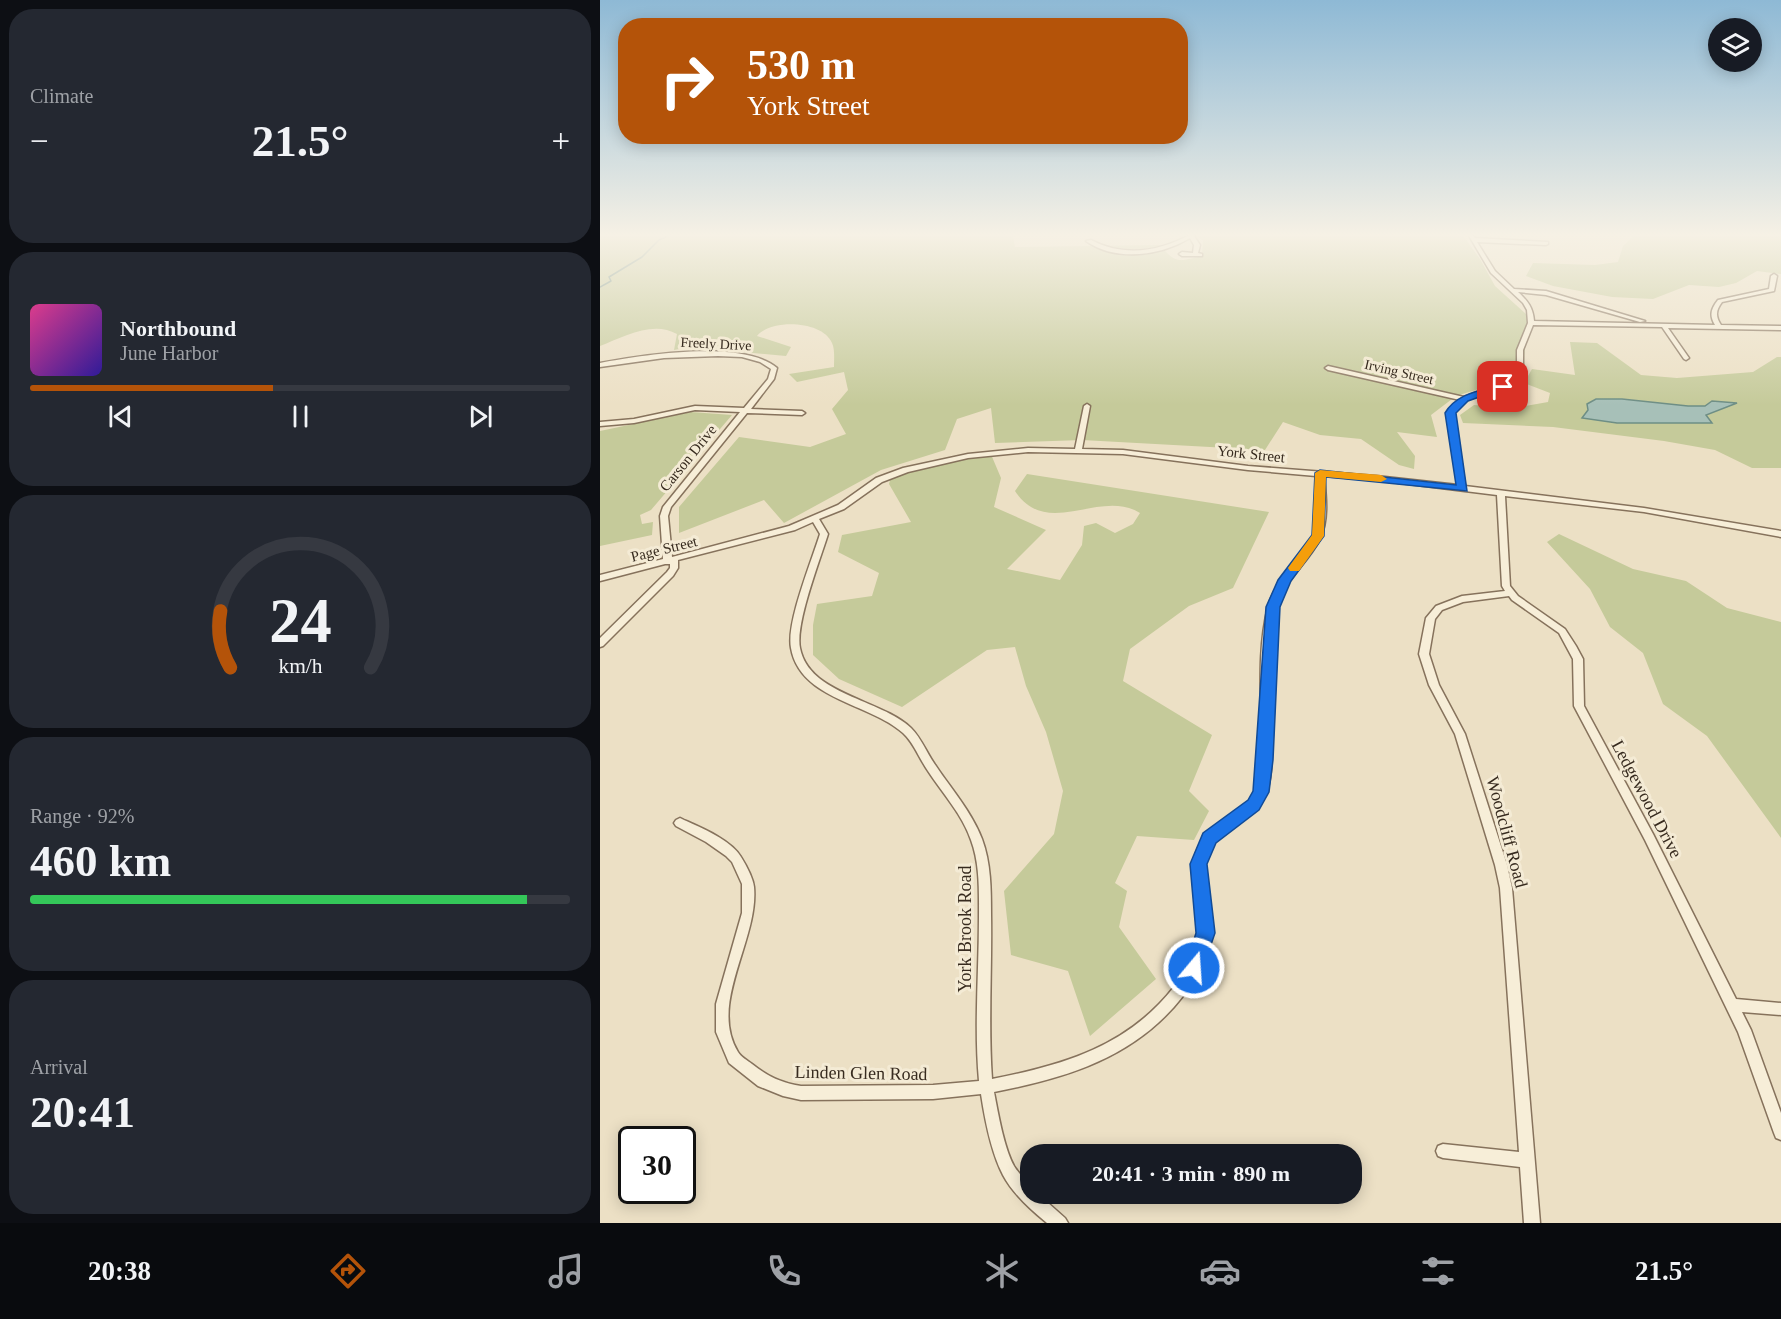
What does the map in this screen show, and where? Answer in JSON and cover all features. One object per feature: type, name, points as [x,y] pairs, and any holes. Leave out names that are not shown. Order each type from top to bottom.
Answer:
[{"type":"street","points":[[1462,489],[1450,413],[1454,406],[1465,399],[1513,381],[1520,370],[1521,346],[1531,323],[1528,306],[1512,291]]},
{"type":"street","points":[[1519,291],[1558,296],[1663,325],[1781,328]]},
{"type":"street","points":[[1719,327],[1713,317],[1713,311],[1720,301],[1769,291]]},
{"type":"street","points":[[1531,323],[1652,323]]},
{"type":"street","points":[[1663,325],[1686,358]]},
{"type":"street","name":"Freely Drive","points":[[600,364],[679,353],[756,358],[769,363],[774,368],[774,375],[743,410]]},
{"type":"street","name":"Irving Street","points":[[1328,368],[1465,399]]},
{"type":"street","points":[[1078,450],[1087,406]]},
{"type":"street","points":[[600,424],[634,421],[686,408],[802,413]]},
{"type":"street","name":"Carson Drive","points":[[671,562],[664,516],[667,507],[743,410]]},
{"type":"street","name":"York Street","points":[[734,545],[815,519],[841,507],[879,480],[923,465],[1000,451],[1078,450],[1157,455],[1248,468],[1320,473],[1644,510],[1781,534]]},
{"type":"street","name":"Linden Glen Road","points":[[680,823],[717,843],[736,860],[748,881],[749,907],[723,999],[720,1034],[736,1059],[762,1080],[795,1092],[945,1092],[1046,1075],[1104,1053],[1147,1026],[1175,998],[1194,968],[1205,933],[1198,864],[1209,838],[1253,805],[1261,792],[1265,760],[1273,607],[1285,580],[1318,536],[1320,473]]},
{"type":"street","points":[[1501,493],[1503,571],[1510,593]]},
{"type":"street","name":"York Brook Road","points":[[815,519],[824,534],[797,627],[795,648],[798,657],[808,675],[829,690],[872,709],[904,728],[957,802],[974,832],[984,860],[986,933],[982,1024],[985,1087],[990,1117],[1010,1172],[1047,1214],[1060,1223]]},
{"type":"street","name":"Page Street","points":[[600,578],[734,545]]},
{"type":"street","points":[[600,644],[670,574],[671,562]]},
{"type":"street","name":"Ledgewood Drive","points":[[1510,593],[1562,632],[1578,659],[1579,706],[1649,837],[1744,1030],[1781,1133]]},
{"type":"street","name":"Woodcliff Road","points":[[1510,593],[1462,599],[1439,608],[1431,618],[1424,654],[1434,685],[1460,734],[1501,865],[1509,913],[1532,1223]]},
{"type":"street","points":[[1731,1005],[1781,1008]]},
{"type":"street","points":[[1443,1151],[1527,1160]]},
{"type":"green space","points":[[600,291],[1501,291],[1534,320],[1526,338],[1523,371],[1518,377],[1456,396],[1431,415],[1437,437],[1397,432],[1415,456],[1414,469],[1399,465],[1361,439],[1320,435],[1283,422],[1265,450],[1082,440],[995,443],[991,408],[957,419],[945,450],[881,470],[784,523],[764,500],[679,533],[679,507],[739,437],[810,447],[846,434],[832,409],[848,390],[844,372],[797,382],[789,374],[834,367],[833,345],[819,330],[797,324],[774,326],[757,336],[791,347],[786,356],[721,350],[714,342],[674,350],[677,334],[658,329],[638,331],[600,346]]},
{"type":"green space","points":[[1580,291],[1673,291],[1653,299],[1612,297]]},
{"type":"green space","points":[[1570,342],[1597,343],[1641,375],[1677,378],[1753,372],[1777,357],[1781,357],[1781,468],[1752,468],[1715,450],[1664,441],[1553,427],[1463,423],[1460,415],[1474,405],[1514,408],[1548,402],[1550,393],[1524,383],[1532,369],[1575,375]]},
{"type":"green space","points":[[691,412],[732,415],[651,510],[640,515],[642,524],[653,522],[652,535],[600,546],[600,431]]},
{"type":"green space","points":[[990,452],[1001,478],[994,507],[1046,530],[1007,569],[1060,580],[1082,545],[1084,526],[1096,523],[1115,533],[1133,524],[1140,513],[1124,507],[1108,506],[1058,513],[1042,512],[1028,505],[1015,491],[1027,474],[1269,512],[1233,588],[1189,606],[1130,649],[1123,681],[1212,735],[1189,791],[1209,811],[1194,840],[1137,836],[1115,883],[1127,891],[1119,927],[1156,979],[1090,1036],[1068,971],[1011,955],[1004,891],[1054,834],[1063,791],[1046,732],[1026,686],[1015,647],[987,650],[902,707],[839,679],[813,655],[813,625],[817,604],[872,596],[879,573],[838,552],[842,535],[911,522],[889,484],[891,476]]},
{"type":"green space","points":[[1559,534],[1633,569],[1686,581],[1727,608],[1781,622],[1781,838],[1707,736],[1663,704],[1643,653],[1610,627],[1590,589],[1547,542]]},
{"type":"water","points":[[1596,399],[1622,399],[1688,406],[1705,406],[1712,401],[1737,403],[1706,415],[1712,423],[1617,423],[1582,418],[1588,410],[1587,404]]},
{"type":"slow traffic","points":[[1295,568],[1318,536],[1321,516],[1320,473],[1381,479]]},
{"type":"route","points":[[1194,968],[1205,933],[1198,864],[1209,838],[1253,805],[1261,792],[1265,760],[1270,626],[1273,607],[1285,580],[1318,536],[1321,516],[1320,473],[1462,489],[1450,413],[1454,406],[1465,399],[1503,387]]}]
